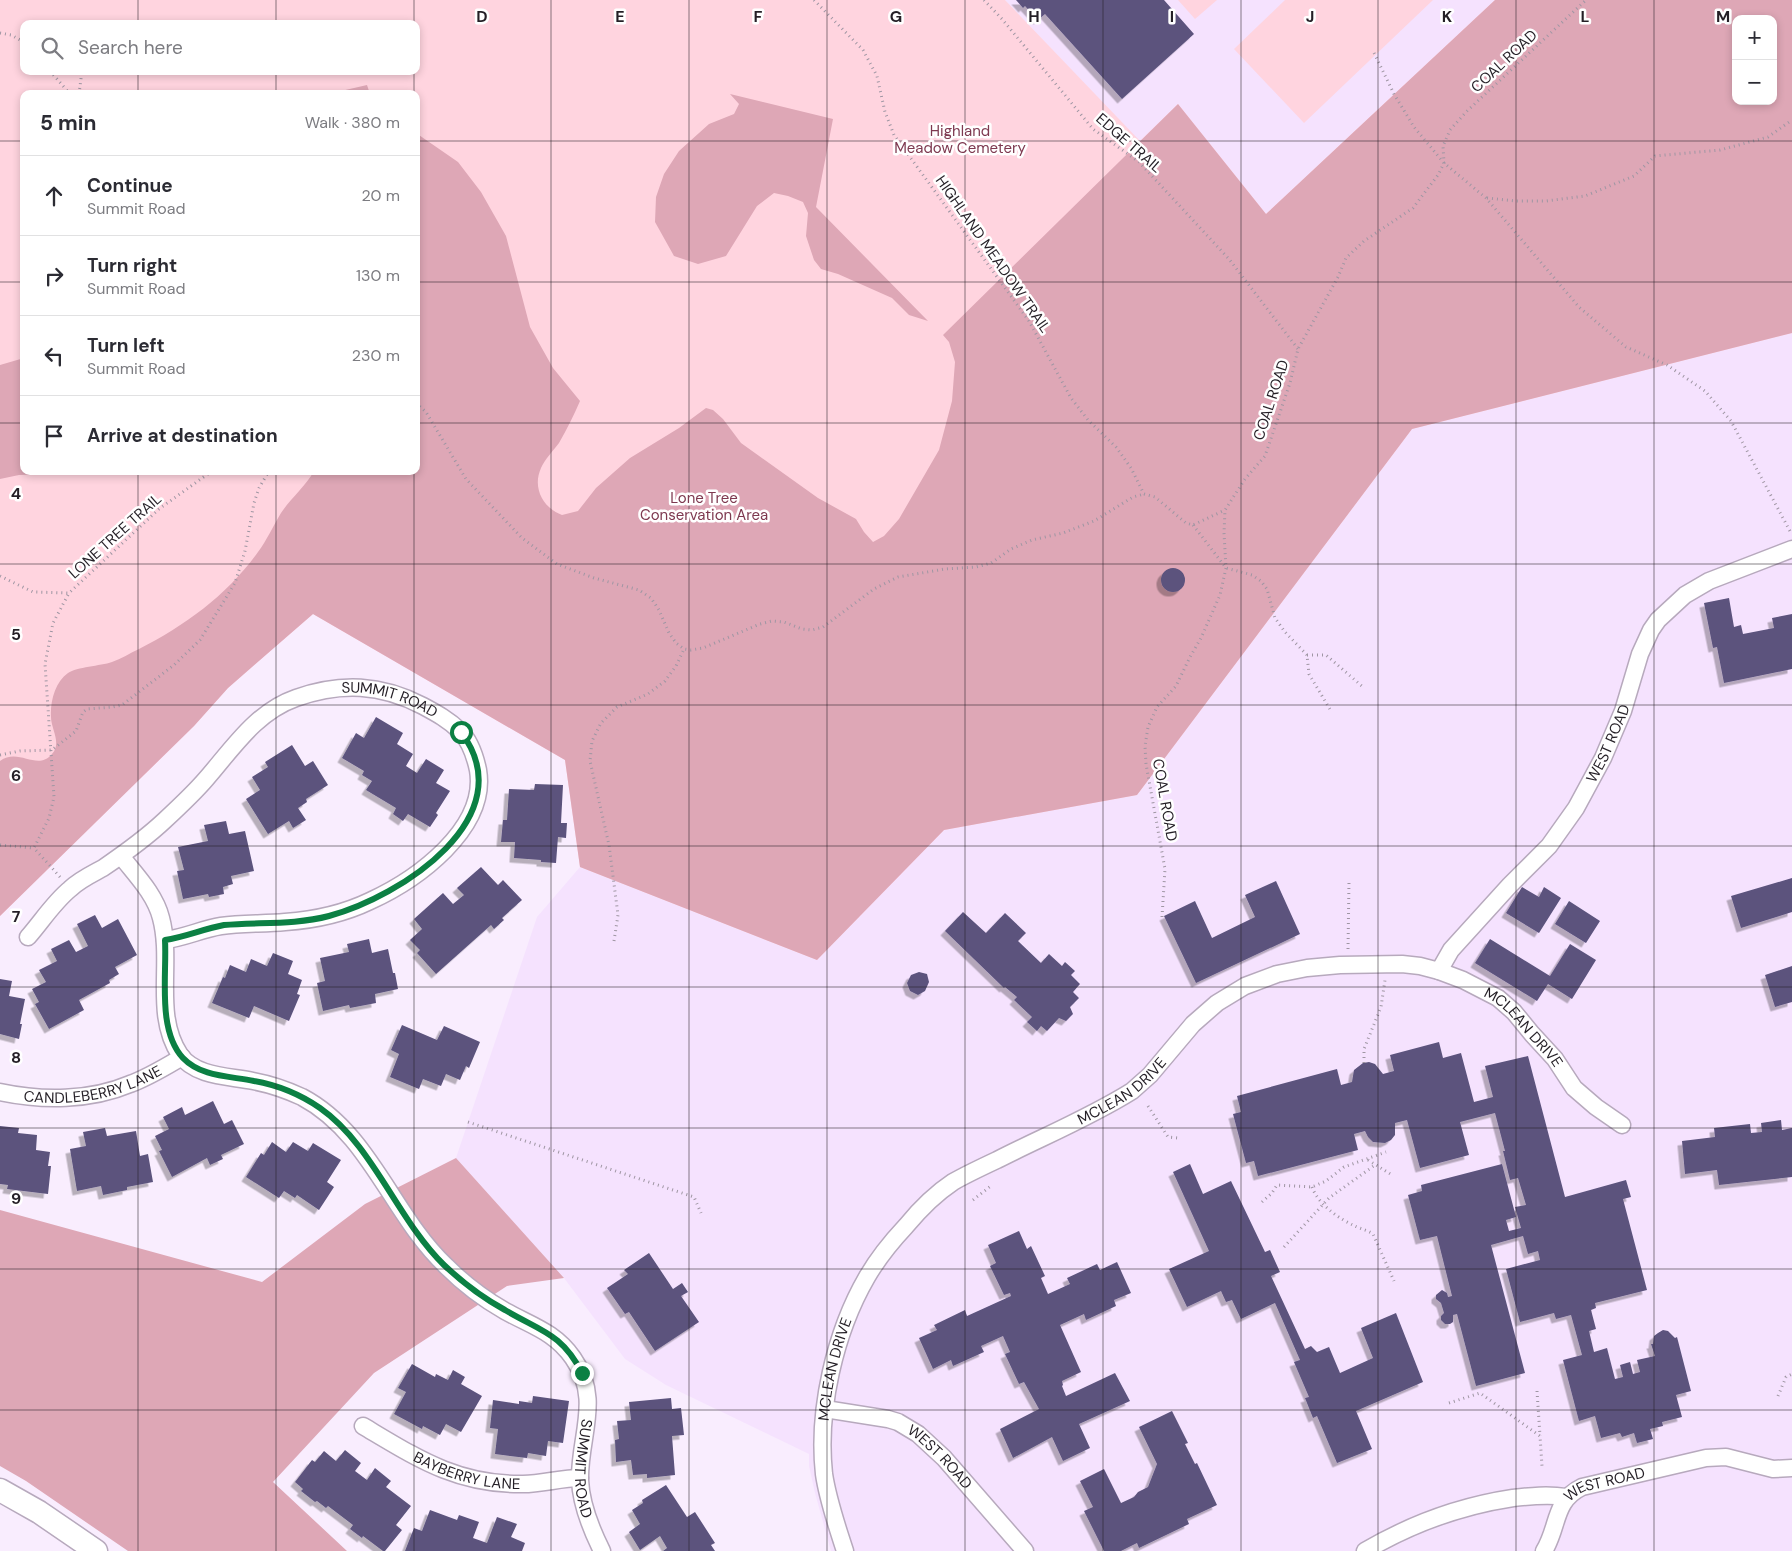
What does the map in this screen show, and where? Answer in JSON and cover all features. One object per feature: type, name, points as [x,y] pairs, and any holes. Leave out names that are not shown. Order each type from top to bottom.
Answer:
[{"type":"main road","points":[[0,1490],[38,1512],[84,1548]]},
{"type":"street","name":"WEST ROAD","points":[[1439,971],[1451,950],[1510,885],[1549,846],[1576,808],[1603,758],[1623,711],[1640,654],[1651,630],[1674,603],[1709,581],[1792,549]]},
{"type":"street","name":"SUMMIT ROAD","points":[[28,937],[70,888],[120,856],[148,835],[188,798],[249,728],[271,710],[294,698],[320,691],[347,687],[386,691],[410,700],[440,716],[461,732],[468,741],[474,753],[479,776],[476,799],[467,820],[451,843],[415,876],[358,907],[327,916],[284,922],[224,925],[212,927],[177,939],[165,940]]},
{"type":"street","points":[[120,856],[156,904],[161,915],[165,940],[166,1015],[172,1038],[182,1057]]},
{"type":"street","name":"MCLEAN DRIVE","points":[[845,1551],[833,1513],[824,1474],[825,1409],[833,1362],[844,1328],[867,1276],[896,1236],[920,1210],[953,1183],[1132,1092],[1150,1075],[1193,1024],[1217,1003],[1245,986],[1292,970],[1322,966],[1402,964],[1439,971],[1487,992],[1506,1004],[1556,1059],[1574,1088],[1596,1107],[1622,1125]]},
{"type":"street","name":"SUMMIT ROAD","points":[[182,1057],[196,1068],[206,1072],[269,1085],[296,1094],[330,1115],[349,1134],[421,1238],[444,1264],[470,1286],[504,1310],[548,1333],[565,1347],[578,1364],[586,1384],[589,1404],[580,1478],[581,1494],[602,1551]]},
{"type":"street","name":"CANDLEBERRY LANE","points":[[0,1092],[47,1097],[103,1093],[143,1079],[182,1057]]},
{"type":"street","name":"WEST ROAD","points":[[825,1409],[888,1419],[898,1422],[918,1434],[944,1458],[1025,1551]]},
{"type":"street","name":"BAYBERRY LANE","points":[[363,1426],[425,1462],[464,1477],[515,1484],[580,1478]]},
{"type":"street","name":"WEST ROAD","points":[[1365,1551],[1406,1529],[1461,1509],[1518,1498],[1549,1495],[1566,1497],[1573,1491],[1592,1484],[1706,1458],[1726,1457],[1773,1469],[1792,1468]]},
{"type":"street","points":[[1544,1551],[1561,1505],[1566,1497]]},
{"type":"path","name":"HIGHLAND MEADOW TRAIL","points":[[814,0],[863,50],[877,76],[885,112],[894,134],[1029,320],[1071,398],[1088,420],[1116,447],[1131,468],[1144,494]]},
{"type":"path","name":"EDGE TRAIL","points":[[984,0],[1093,129],[1139,162],[1229,259],[1298,350]]},
{"type":"path","name":"COAL ROAD","points":[[1162,917],[1165,869],[1146,764],[1145,746],[1148,727],[1157,707],[1176,686],[1201,638],[1220,595],[1226,568],[1225,510],[1245,479],[1264,456],[1290,383],[1298,350],[1338,277],[1346,258],[1364,241],[1413,208],[1438,175],[1444,164],[1443,146],[1450,130],[1466,112],[1586,0]]},
{"type":"path","points":[[0,33],[20,40]]},
{"type":"path","points":[[1374,53],[1394,94],[1414,127],[1444,164],[1486,198],[1579,307],[1626,347],[1666,365],[1705,391],[1731,421],[1792,535]]},
{"type":"path","points":[[53,75],[67,90]]},
{"type":"path","points":[[80,90],[81,75]]},
{"type":"path","points":[[1486,198],[1546,201],[1585,196],[1634,176],[1655,156],[1720,150],[1768,137],[1792,120]]},
{"type":"path","points":[[420,407],[426,412],[466,479],[522,538],[557,564],[594,578],[639,590],[651,598],[676,643],[684,649],[691,650],[703,648],[760,624],[772,621],[784,622],[802,629],[812,630],[823,627],[874,589],[898,577],[945,569],[976,567],[991,563],[1018,546],[1032,540],[1063,533],[1094,521],[1133,497],[1144,494],[1154,497],[1186,523],[1193,525],[1226,568],[1252,575],[1261,580],[1267,589],[1275,618],[1284,632],[1307,655],[1310,674],[1331,711]]},
{"type":"path","name":"LONE TREE TRAIL","points":[[0,576],[33,592],[69,593],[159,509],[206,475]]},
{"type":"path","points":[[0,755],[20,751],[52,750],[76,731],[82,712],[87,709],[113,707],[122,704],[174,665],[200,640],[234,583],[245,551],[254,503],[259,488],[267,475]]},
{"type":"path","points":[[1193,525],[1225,510]]},
{"type":"path","points":[[34,848],[48,818],[54,797],[45,664],[53,623],[69,593]]},
{"type":"path","points":[[614,941],[618,915],[610,845],[590,761],[592,741],[601,723],[617,707],[648,694],[665,681],[676,666],[684,649]]},
{"type":"path","points":[[1307,655],[1326,655],[1363,687]]},
{"type":"path","points":[[0,845],[34,848],[70,888]]},
{"type":"path","points":[[1348,949],[1349,881]]},
{"type":"path","points":[[1364,1063],[1364,1049],[1381,1007],[1386,980]]},
{"type":"path","points":[[1148,1106],[1168,1137],[1178,1138]]},
{"type":"path","points":[[468,1122],[694,1197],[700,1212]]},
{"type":"path","points":[[1262,1202],[1272,1193],[1277,1184],[1312,1187],[1344,1167],[1386,1152]]},
{"type":"path","points":[[1367,1160],[1392,1175]]},
{"type":"path","points":[[1284,1247],[1335,1193],[1375,1165]]},
{"type":"path","points":[[973,1200],[992,1185]]},
{"type":"path","points":[[1312,1187],[1323,1204],[1340,1217],[1373,1234],[1394,1281]]},
{"type":"path","points":[[1778,1396],[1786,1377],[1792,1374]]},
{"type":"path","points":[[1536,1391],[1542,1466]]},
{"type":"path","points":[[1449,1403],[1480,1394],[1540,1436]]},
{"type":"shaded area","points":[[1005,0],[1495,0],[1266,214],[1178,104],[1140,142]]},
{"type":"shaded area","points":[[1792,333],[1792,1551],[831,1551],[815,1493],[809,1466],[809,1454],[666,1385],[625,1359],[564,1278],[456,1158],[537,917],[580,867],[817,960],[943,830],[1137,795],[1412,429]]},
{"type":"green space","name":"Lone Tree Conservation Area","points":[[0,0],[1005,0],[1140,141],[1178,104],[1266,214],[1495,0],[1792,0],[1792,333],[1412,429],[1137,795],[944,830],[817,960],[580,867],[565,760],[313,614],[228,688],[194,726],[0,916]]},
{"type":"green space","points":[[1178,0],[1217,0],[1195,19]]},
{"type":"green space","points":[[1285,0],[1433,0],[1304,123],[1234,49]]},
{"type":"green space","name":"Lone Tree Conservation Area","points":[[1495,0],[1792,0],[1792,333],[1412,429],[1137,795],[944,830],[817,960],[580,867],[565,760],[313,614],[228,688],[194,726],[0,916],[0,761],[7,757],[21,757],[40,761],[46,759],[55,750],[56,741],[51,722],[51,705],[54,693],[63,677],[77,669],[122,658],[173,630],[205,608],[246,568],[281,513],[311,475],[420,475],[420,136],[458,162],[481,192],[506,236],[530,327],[553,368],[580,401],[562,438],[545,461],[539,475],[538,483],[541,496],[549,508],[562,515],[578,511],[596,488],[630,458],[679,428],[706,408],[713,410],[723,419],[741,443],[818,498],[856,519],[873,542],[884,536],[899,519],[939,450],[952,401],[955,362],[949,342],[943,335],[1178,104],[1266,214]]},
{"type":"green space","points":[[367,85],[369,90],[345,90]]},
{"type":"green space","points":[[730,94],[833,119],[816,207],[928,321],[909,315],[892,298],[838,274],[821,269],[814,260],[806,236],[808,213],[803,202],[788,196],[774,193],[757,206],[726,256],[698,264],[674,256],[655,222],[656,197],[664,174],[679,151],[709,124],[734,114],[739,104]]},
{"type":"green space","points":[[20,359],[20,475],[0,479],[0,365]]},
{"type":"green space","points":[[456,1158],[564,1278],[507,1286],[374,1373],[273,1482],[347,1551],[128,1551],[26,1481],[0,1466],[0,1210],[262,1282],[365,1204]]},
{"type":"building","points":[[1016,0],[1164,0],[1194,34],[1122,99],[1045,14],[1038,20],[1025,6],[1023,8]]},
{"type":"building","points":[[1168,568],[1178,568],[1185,575],[1185,585],[1178,592],[1168,592],[1161,585],[1161,575]]},
{"type":"building","points":[[1729,598],[1734,627],[1741,625],[1743,634],[1774,628],[1772,618],[1792,614],[1792,669],[1724,683],[1717,647],[1713,648],[1704,603]]},
{"type":"building","points":[[376,717],[403,733],[397,744],[413,754],[406,766],[417,773],[426,759],[444,770],[436,783],[450,791],[436,813],[438,815],[430,827],[408,814],[403,821],[393,814],[396,808],[366,790],[372,781],[362,775],[364,771],[342,758],[356,733],[364,738]]},
{"type":"building","points":[[292,745],[305,766],[313,761],[328,785],[306,799],[307,802],[298,808],[306,820],[293,828],[289,821],[268,834],[246,799],[260,790],[252,777],[268,767],[265,762]]},
{"type":"building","points":[[535,784],[563,785],[561,823],[567,823],[566,838],[558,837],[556,863],[514,858],[515,842],[501,842],[503,820],[507,820],[509,789],[534,790]]},
{"type":"building","points":[[226,821],[229,834],[245,831],[254,871],[231,876],[233,884],[223,887],[224,894],[209,897],[208,894],[183,899],[177,871],[184,870],[178,847],[208,841],[204,825]]},
{"type":"building","points":[[481,867],[498,885],[503,880],[522,900],[502,918],[504,920],[494,929],[491,925],[436,974],[417,953],[420,950],[410,940],[422,929],[414,919],[443,893],[453,904],[464,895],[457,888]]},
{"type":"building","points":[[1792,878],[1792,912],[1741,928],[1731,896]]},
{"type":"building","points":[[1276,881],[1300,934],[1196,983],[1164,916],[1195,901],[1212,938],[1255,917],[1245,895]]},
{"type":"building","points":[[1522,887],[1539,897],[1544,887],[1561,898],[1539,933],[1506,913]]},
{"type":"building","points":[[1569,901],[1600,921],[1586,943],[1555,924]]},
{"type":"building","points":[[963,912],[986,933],[1005,913],[1026,933],[1018,941],[1041,963],[1049,954],[1062,966],[1065,962],[1075,971],[1071,975],[1080,984],[1073,992],[1079,998],[1070,1007],[1073,1014],[1066,1021],[1059,1018],[1047,1031],[1041,1026],[1037,1031],[1027,1022],[1032,1017],[1014,1000],[1017,997],[1004,988],[945,931]]},
{"type":"building","points":[[95,915],[102,928],[118,919],[137,955],[115,967],[119,974],[109,980],[110,983],[79,1000],[84,1010],[49,1029],[35,1004],[39,1002],[32,989],[46,982],[39,970],[57,961],[51,949],[69,940],[76,952],[88,946],[77,924]]},
{"type":"building","points":[[369,939],[372,953],[388,949],[398,989],[375,994],[376,1003],[350,1008],[349,1005],[323,1011],[317,983],[325,981],[320,958],[349,952],[347,944]]},
{"type":"building","points":[[1490,939],[1550,976],[1570,944],[1596,960],[1572,999],[1548,984],[1537,1001],[1475,963]]},
{"type":"building","points":[[273,953],[293,961],[288,974],[302,980],[297,994],[300,995],[289,1021],[254,1006],[249,1018],[212,1003],[230,965],[246,972],[251,959],[267,966]]},
{"type":"building","points":[[1792,966],[1792,1002],[1775,1007],[1765,975]]},
{"type":"building","points":[[919,972],[927,974],[929,982],[925,991],[918,995],[910,991],[907,983],[911,975]]},
{"type":"building","points":[[0,979],[12,981],[9,996],[25,999],[19,1039],[0,1034]]},
{"type":"building","points":[[402,1025],[437,1040],[444,1026],[480,1042],[469,1068],[466,1066],[460,1080],[446,1074],[441,1086],[423,1079],[419,1089],[390,1077],[399,1054],[391,1050]]},
{"type":"building","points":[[1439,1042],[1443,1058],[1461,1053],[1474,1102],[1493,1097],[1485,1066],[1528,1056],[1565,1197],[1626,1180],[1631,1197],[1623,1199],[1647,1290],[1595,1303],[1596,1308],[1591,1310],[1596,1329],[1589,1331],[1594,1352],[1607,1348],[1615,1379],[1623,1377],[1620,1365],[1630,1362],[1633,1374],[1640,1372],[1637,1360],[1655,1356],[1651,1344],[1653,1344],[1654,1336],[1658,1333],[1663,1330],[1668,1331],[1675,1338],[1677,1337],[1691,1391],[1676,1395],[1682,1417],[1662,1422],[1663,1426],[1650,1429],[1653,1439],[1637,1443],[1634,1433],[1622,1437],[1620,1433],[1601,1438],[1595,1416],[1579,1421],[1563,1360],[1582,1355],[1571,1315],[1556,1319],[1554,1313],[1520,1322],[1506,1269],[1540,1260],[1538,1251],[1528,1254],[1523,1236],[1491,1245],[1525,1373],[1476,1386],[1457,1314],[1453,1315],[1453,1322],[1450,1324],[1445,1324],[1441,1320],[1441,1316],[1444,1313],[1441,1303],[1436,1299],[1436,1295],[1442,1290],[1447,1293],[1448,1297],[1452,1296],[1437,1236],[1420,1240],[1408,1195],[1422,1191],[1421,1185],[1502,1164],[1516,1217],[1506,1220],[1509,1231],[1521,1228],[1515,1207],[1526,1205],[1518,1178],[1510,1180],[1495,1113],[1460,1122],[1469,1155],[1420,1168],[1407,1120],[1395,1123],[1395,1135],[1385,1143],[1373,1142],[1365,1131],[1354,1134],[1358,1150],[1258,1176],[1254,1161],[1246,1163],[1233,1114],[1241,1112],[1237,1096],[1337,1069],[1341,1085],[1352,1082],[1354,1070],[1363,1063],[1369,1062],[1375,1064],[1383,1074],[1394,1071],[1390,1055]]},
{"type":"building","points":[[213,1101],[224,1124],[232,1120],[244,1144],[221,1155],[223,1159],[210,1165],[207,1158],[172,1177],[159,1151],[162,1150],[155,1136],[169,1129],[163,1117],[182,1107],[185,1115]]},
{"type":"building","points":[[1781,1120],[1782,1130],[1792,1128],[1792,1177],[1719,1185],[1717,1170],[1685,1174],[1682,1141],[1715,1137],[1714,1128],[1750,1124],[1751,1133],[1762,1132],[1761,1123]]},
{"type":"building","points":[[0,1126],[19,1128],[18,1133],[37,1135],[36,1150],[50,1152],[48,1166],[51,1166],[48,1194],[7,1189],[8,1185],[0,1184]]},
{"type":"building","points":[[105,1128],[107,1136],[136,1131],[140,1156],[148,1154],[153,1182],[127,1187],[127,1190],[103,1195],[101,1186],[77,1191],[70,1149],[86,1146],[83,1132]]},
{"type":"building","points":[[272,1142],[286,1152],[293,1142],[308,1151],[313,1143],[341,1160],[327,1182],[334,1187],[319,1210],[297,1195],[295,1198],[284,1191],[279,1198],[246,1177],[261,1153],[264,1155]]},
{"type":"building","points":[[1190,1164],[1203,1194],[1231,1181],[1265,1252],[1270,1250],[1280,1272],[1271,1276],[1305,1349],[1311,1346],[1317,1352],[1329,1347],[1340,1373],[1373,1358],[1361,1328],[1396,1313],[1423,1382],[1356,1411],[1372,1449],[1337,1463],[1317,1416],[1313,1418],[1305,1398],[1309,1397],[1294,1362],[1300,1360],[1275,1303],[1241,1319],[1232,1300],[1226,1302],[1221,1291],[1187,1307],[1169,1269],[1209,1251],[1173,1172]]},
{"type":"building","points":[[1019,1231],[1027,1249],[1031,1246],[1045,1276],[1041,1278],[1048,1294],[1070,1284],[1067,1278],[1097,1264],[1100,1270],[1117,1262],[1131,1293],[1114,1300],[1116,1306],[1086,1320],[1084,1314],[1060,1325],[1081,1372],[1062,1381],[1066,1396],[1115,1373],[1130,1401],[1079,1424],[1090,1448],[1063,1461],[1052,1437],[1013,1458],[1000,1429],[1039,1409],[1024,1382],[1019,1384],[1005,1354],[1010,1352],[1003,1336],[981,1346],[984,1352],[953,1366],[951,1360],[933,1369],[919,1338],[937,1330],[934,1325],[965,1310],[967,1316],[1011,1296],[1010,1293],[1004,1295],[990,1266],[996,1263],[988,1245]]},
{"type":"building","points":[[649,1253],[673,1289],[682,1283],[688,1292],[681,1296],[699,1322],[655,1351],[629,1312],[625,1314],[607,1288],[628,1274],[624,1270]]},
{"type":"building","points":[[412,1364],[435,1377],[436,1374],[448,1380],[453,1370],[465,1377],[461,1384],[482,1396],[461,1432],[446,1424],[440,1435],[423,1426],[422,1429],[394,1414],[406,1392],[398,1388]]},
{"type":"building","points":[[533,1396],[569,1401],[563,1443],[548,1441],[546,1456],[528,1453],[527,1458],[495,1454],[498,1429],[490,1428],[493,1400],[519,1404],[519,1401],[532,1403]]},
{"type":"building","points":[[671,1398],[672,1409],[681,1408],[684,1435],[672,1436],[675,1475],[647,1478],[647,1474],[633,1475],[631,1460],[616,1462],[615,1440],[619,1439],[617,1421],[631,1420],[629,1402]]},
{"type":"building","points":[[1172,1411],[1188,1443],[1185,1444],[1195,1464],[1197,1463],[1217,1505],[1187,1519],[1189,1524],[1139,1548],[1137,1543],[1121,1551],[1104,1551],[1084,1511],[1093,1507],[1080,1481],[1104,1469],[1121,1503],[1148,1487],[1157,1464],[1139,1427]]},
{"type":"building","points":[[345,1450],[361,1463],[355,1471],[367,1480],[375,1468],[391,1481],[386,1487],[411,1506],[396,1525],[402,1530],[385,1551],[350,1529],[353,1525],[328,1506],[326,1508],[317,1501],[315,1502],[301,1491],[303,1489],[295,1482],[312,1460],[315,1462],[324,1451],[336,1461]]},
{"type":"building","points":[[666,1485],[687,1517],[695,1512],[715,1543],[711,1545],[715,1551],[663,1551],[667,1548],[660,1536],[640,1550],[629,1532],[640,1524],[632,1510],[643,1503],[642,1500]]},
{"type":"building","points":[[430,1510],[457,1520],[459,1515],[479,1522],[473,1538],[487,1543],[497,1517],[517,1524],[511,1537],[525,1543],[522,1551],[405,1551],[414,1528],[422,1531]]},
{"type":"route","points":[[461,732],[474,753],[479,776],[479,788],[467,820],[460,832],[440,855],[415,876],[400,885],[373,900],[343,912],[297,921],[224,925],[212,927],[177,939],[165,940],[164,988],[166,1015],[172,1038],[182,1057],[196,1068],[206,1072],[255,1081],[282,1089],[296,1094],[330,1115],[358,1146],[411,1226],[432,1252],[455,1275],[504,1310],[558,1340],[578,1364],[582,1373]]},
{"type":"park label","name":"Highland Meadow Cemetery","points":[[960,140]]}]
